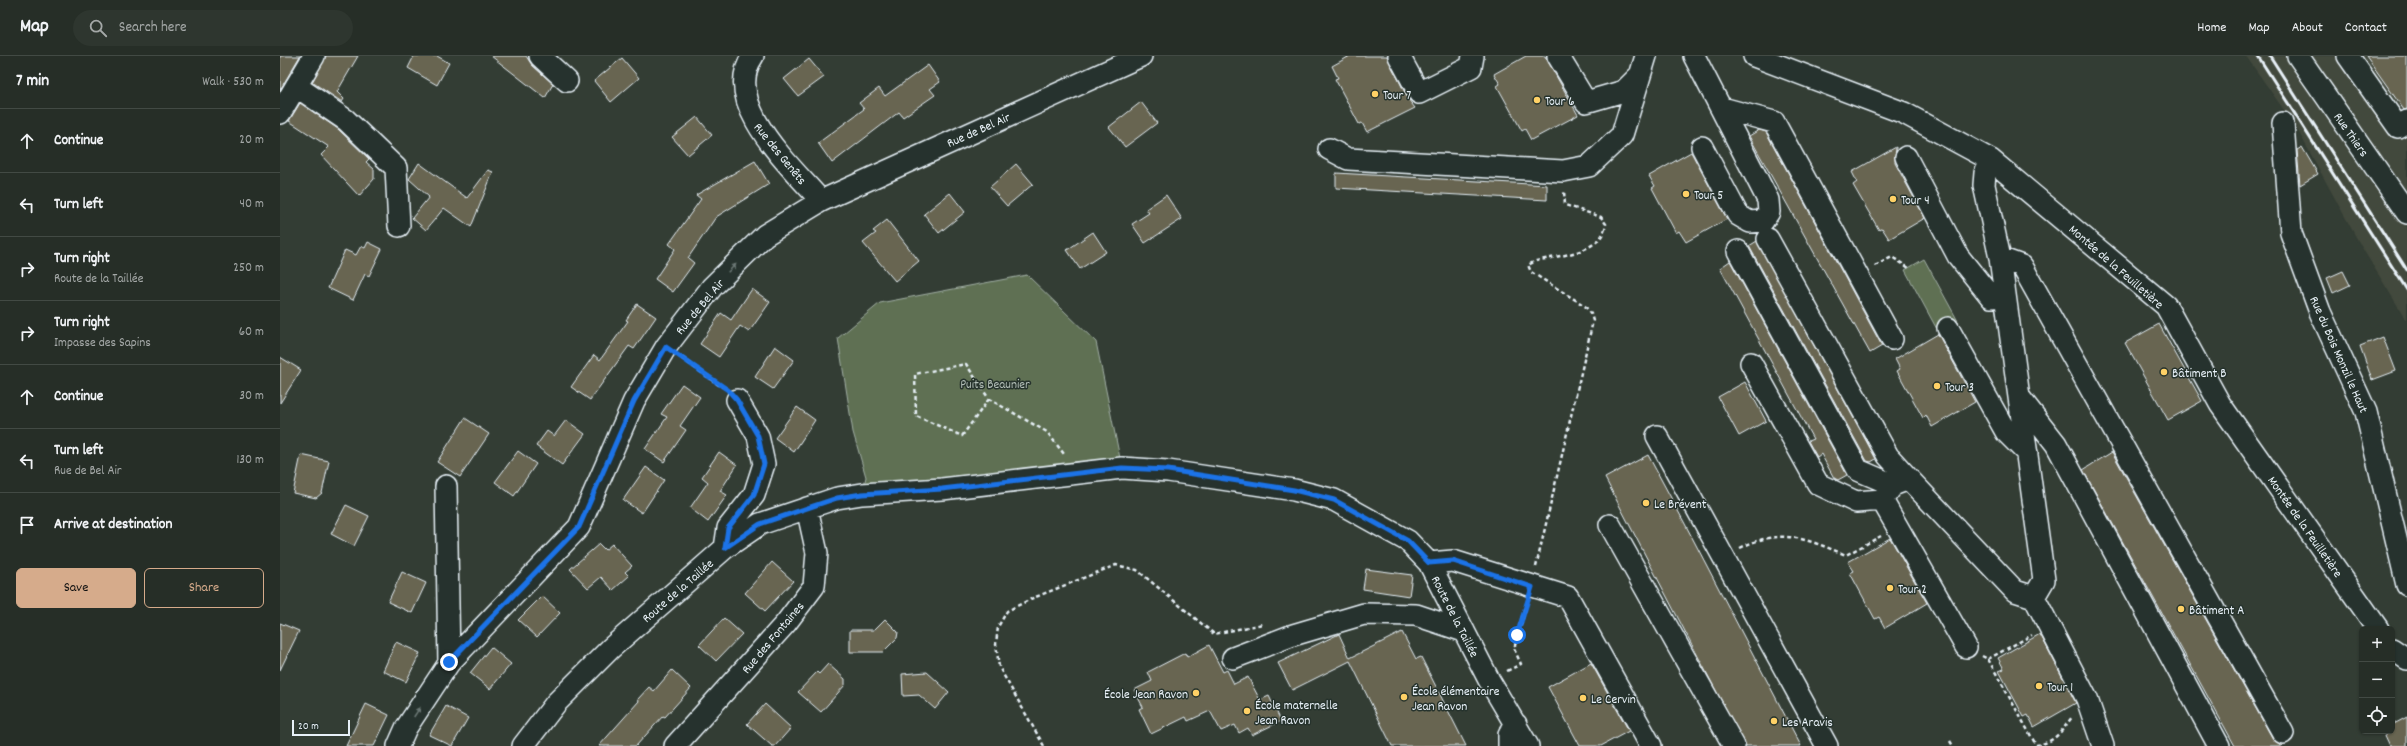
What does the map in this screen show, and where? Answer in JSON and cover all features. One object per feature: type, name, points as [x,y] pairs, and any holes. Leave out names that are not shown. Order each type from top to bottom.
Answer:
[{"type":"street","points":[[280,113],[314,56]]},
{"type":"street","points":[[540,56],[567,81]]},
{"type":"street","name":"Rue des Genêts","points":[[753,56],[745,67],[746,98],[756,124],[821,201]]},
{"type":"street","name":"Rue de Bel Air","points":[[398,746],[406,728],[449,662],[579,527],[634,401],[666,347],[712,287],[765,235],[821,201],[1141,56]]},
{"type":"street","points":[[1399,56],[1419,93],[1471,67],[1474,56]]},
{"type":"street","points":[[1558,56],[1586,102],[1624,91],[1639,76]]},
{"type":"street","points":[[1329,149],[1348,159],[1563,171],[1589,166],[1622,135],[1646,56]]},
{"type":"street","points":[[1694,56],[1768,200],[1768,212],[1763,221],[1750,222],[1738,214],[1702,147]]},
{"type":"street","name":"Montée de la Feuilletière","points":[[1754,56],[1904,113],[1991,160],[2166,306],[2220,404],[2376,626]]},
{"type":"street","name":"Rue Thiers","points":[[2298,56],[2407,213]]},
{"type":"street","points":[[2348,56],[2404,130]]},
{"type":"street","points":[[296,86],[346,120],[396,168],[399,226]]},
{"type":"street","points":[[1722,108],[1774,122],[1892,339]]},
{"type":"street","name":"Rue du Bois Monzil le Haut","points":[[2283,123],[2291,233],[2320,312],[2366,412],[2407,584]]},
{"type":"street","points":[[1906,157],[1958,256],[1991,297],[2004,296]]},
{"type":"street","points":[[1991,160],[1985,173],[1984,185],[2000,258],[2044,580],[2034,597]]},
{"type":"street","points":[[1768,239],[1888,456],[1894,488],[1897,527],[1966,647]]},
{"type":"street","points":[[1738,251],[1858,470],[1894,488],[2015,591],[2034,597],[2087,698],[2102,746]]},
{"type":"street","points":[[2000,258],[2022,266],[2283,733]]},
{"type":"street","points":[[1948,328],[2006,432],[2027,453]]},
{"type":"street","points":[[1751,363],[1818,484],[1856,502],[1894,488]]},
{"type":"street","points":[[2019,397],[2056,444],[2219,746]]},
{"type":"street","points":[[725,548],[728,528],[754,495],[764,464],[758,436],[737,400]]},
{"type":"street","points":[[1657,436],[1827,746]]},
{"type":"street","name":"Route de la Taillée","points":[[523,746],[556,703],[611,648],[725,548],[760,524],[837,498],[862,494],[942,489],[1122,468],[1168,470],[1294,490],[1341,504],[1408,541],[1429,563],[1489,680],[1528,746]]},
{"type":"street","points":[[446,486],[449,662]]},
{"type":"street","name":"Rue des Fontaines","points":[[675,746],[786,623],[814,586],[817,553],[807,508]]},
{"type":"street","points":[[1610,526],[1734,746]]},
{"type":"street","points":[[1429,563],[1453,561],[1532,587],[1568,597],[1651,746]]},
{"type":"street","points":[[1233,658],[1280,640],[1364,614],[1416,615],[1464,631]]},
{"type":"street","points":[[2395,651],[2407,659]]},
{"type":"street","points":[[1509,746],[1509,735],[1516,724]]},
{"type":"path","points":[[1489,680],[1521,664],[1514,649],[1532,587],[1593,321],[1592,314],[1586,306],[1531,272],[1528,265],[1536,261],[1585,250],[1595,244],[1605,232],[1606,224],[1601,217],[1565,204]]},
{"type":"path","points":[[1858,276],[1892,257],[1909,268]]},
{"type":"path","points":[[666,347],[728,390],[737,400]]},
{"type":"path","points":[[989,399],[962,436],[916,416],[915,374],[966,364],[989,399],[1048,432],[1072,464],[1074,474]]},
{"type":"path","points":[[1723,556],[1749,544],[1787,535],[1808,540],[1846,555],[1897,527]]},
{"type":"path","points":[[1044,746],[999,667],[996,644],[998,627],[1007,611],[1033,598],[1116,564],[1137,570],[1214,634],[1262,624],[1280,640]]},
{"type":"path","points":[[2049,626],[1988,659],[2036,745],[2047,744],[2057,737],[2087,698]]},
{"type":"path","points":[[1950,741],[1952,746]]},
{"type":"shaded area","points":[[2246,56],[2407,56],[2407,321],[2361,246],[2296,127]]},
{"type":"green space","points":[[1924,259],[1959,323],[1939,333],[1905,270]]},
{"type":"green space","name":"Puits Beaunier","points":[[1027,275],[1096,342],[1122,468],[862,494],[866,477],[853,432],[838,338],[880,303]]},
{"type":"building","points":[[280,56],[300,56],[280,90]]},
{"type":"building","points":[[326,56],[358,56],[337,92],[344,99],[342,102],[312,82]]},
{"type":"building","points":[[414,56],[437,56],[449,63],[437,85],[408,68]]},
{"type":"building","points":[[491,56],[526,56],[532,65],[553,84],[545,98]]},
{"type":"building","name":"Tour 7","points":[[1350,56],[1387,56],[1408,99],[1415,108],[1367,132],[1362,123],[1359,124],[1335,79],[1338,78],[1332,66]]},
{"type":"building","name":"Tour 6","points":[[1526,56],[1545,56],[1578,115],[1531,140],[1525,129],[1522,131],[1497,86],[1500,84],[1494,74]]},
{"type":"building","points":[[2366,56],[2407,56],[2407,109],[2404,110]]},
{"type":"building","points":[[622,58],[639,78],[611,102],[594,81]]},
{"type":"building","points":[[809,59],[824,77],[798,96],[784,79]]},
{"type":"building","points":[[928,65],[940,82],[930,89],[935,95],[903,117],[899,112],[832,163],[818,143],[864,109],[859,103],[879,88],[885,96]]},
{"type":"building","points":[[1141,102],[1157,123],[1125,147],[1109,127]]},
{"type":"building","points":[[300,103],[338,129],[369,159],[366,162],[374,169],[374,179],[359,196],[321,155],[329,147],[289,121]]},
{"type":"building","points":[[697,117],[712,135],[688,155],[672,137]]},
{"type":"building","points":[[1759,130],[1766,132],[1882,346],[1870,353],[1749,136]]},
{"type":"building","name":"Tour 4","points":[[1896,147],[1895,163],[1925,218],[1889,239],[1882,228],[1879,230],[1853,185],[1857,182],[1852,172]]},
{"type":"building","points":[[2302,147],[2318,174],[2300,185],[2297,150]]},
{"type":"building","name":"Tour 5","points":[[1691,152],[1727,219],[1686,242],[1679,231],[1676,233],[1652,188],[1655,186],[1649,176]]},
{"type":"building","points":[[755,161],[769,184],[716,217],[688,258],[694,263],[673,292],[655,279],[675,249],[669,244],[701,199],[696,195]]},
{"type":"building","points":[[419,163],[467,198],[488,170],[493,172],[471,227],[444,208],[426,230],[412,218],[429,197],[409,179]]},
{"type":"building","points":[[1016,164],[1033,184],[1007,206],[990,187]]},
{"type":"building","points":[[1336,173],[1547,185],[1547,200],[1336,188]]},
{"type":"building","points":[[950,193],[965,212],[939,233],[924,214]]},
{"type":"building","points":[[1166,195],[1182,219],[1145,243],[1132,224],[1149,213],[1146,209]]},
{"type":"building","points":[[887,220],[919,261],[895,281],[863,243],[876,233],[873,231]]},
{"type":"building","points":[[1093,232],[1106,252],[1080,269],[1067,250]]},
{"type":"building","points":[[1757,241],[1876,459],[1871,462],[1867,461],[1749,246]]},
{"type":"building","points":[[368,242],[382,249],[369,276],[365,274],[353,300],[328,288],[345,250],[356,255],[361,246],[365,248]]},
{"type":"building","points":[[1730,261],[1847,475],[1838,480],[1834,478],[1821,454],[1817,457],[1808,441],[1813,439],[1720,268]]},
{"type":"building","points":[[2343,271],[2350,285],[2333,293],[2327,278]]},
{"type":"building","points":[[752,289],[770,302],[749,332],[740,326],[719,357],[700,344],[721,313],[731,320]]},
{"type":"building","points":[[637,304],[656,317],[634,349],[629,346],[590,400],[571,387],[594,355],[600,360],[628,321],[626,320]]},
{"type":"building","name":"Bâtiment B","points":[[2159,324],[2202,401],[2168,420],[2125,343]]},
{"type":"building","name":"Tour 3","points":[[1938,334],[1975,402],[1932,427],[1926,415],[1923,418],[1897,371],[1900,369],[1895,359]]},
{"type":"building","points":[[2383,337],[2396,371],[2372,380],[2360,346]]},
{"type":"building","points":[[775,346],[794,360],[773,389],[755,377]]},
{"type":"building","points":[[280,357],[301,370],[280,403]]},
{"type":"building","points":[[1745,382],[1766,421],[1739,436],[1718,397]]},
{"type":"building","points":[[682,384],[700,397],[680,426],[686,430],[664,462],[645,449],[667,417],[661,414]]},
{"type":"building","points":[[797,407],[815,420],[794,452],[775,438]]},
{"type":"building","points":[[465,418],[489,434],[460,477],[437,462]]},
{"type":"building","points":[[566,420],[585,434],[562,465],[536,446],[547,431],[554,436]]},
{"type":"building","points":[[518,451],[536,464],[514,496],[495,482]]},
{"type":"building","points":[[719,452],[737,465],[720,491],[727,495],[708,522],[690,508],[708,482],[702,477]]},
{"type":"building","name":"Bâtiment A","points":[[2112,452],[2273,739],[2282,746],[2235,746],[2083,470]]},
{"type":"building","points":[[301,455],[329,461],[322,493],[316,498],[293,493]]},
{"type":"building","points":[[1648,455],[1801,746],[1746,746],[1714,687],[1605,478]]},
{"type":"building","points":[[646,467],[664,480],[642,513],[623,500]]},
{"type":"building","points":[[346,505],[369,516],[354,546],[331,534]]},
{"type":"building","name":"Tour 2","points":[[1890,538],[1927,603],[1885,628],[1879,617],[1875,619],[1850,573],[1854,571],[1848,562]]},
{"type":"building","points":[[599,544],[605,550],[612,544],[632,566],[625,572],[629,576],[613,590],[601,577],[588,588],[570,569]]},
{"type":"building","points":[[772,562],[793,581],[765,611],[745,593]]},
{"type":"building","points":[[1366,569],[1412,575],[1409,596],[1363,589]]},
{"type":"building","points":[[402,572],[426,583],[412,613],[388,602]]},
{"type":"building","points":[[542,596],[560,613],[537,637],[518,620]]},
{"type":"building","points":[[724,618],[742,634],[716,661],[699,645]]},
{"type":"building","points":[[885,619],[898,632],[897,638],[883,652],[850,652],[850,630],[874,630]]},
{"type":"building","points":[[280,623],[299,631],[280,670]]},
{"type":"building","name":"École élémentaire Jean Ravon","points":[[1402,632],[1416,659],[1421,657],[1466,746],[1392,746],[1350,661],[1292,690],[1278,663],[1339,634],[1350,658]]},
{"type":"building","name":"Tour 1","points":[[2040,634],[2076,703],[2034,727],[2028,715],[2024,717],[1999,671],[2004,669],[1998,658]]},
{"type":"building","points":[[396,642],[420,653],[406,682],[383,671]]},
{"type":"building","name":"École Jean Ravon","points":[[1209,645],[1223,672],[1227,670],[1234,684],[1248,677],[1260,700],[1269,696],[1281,721],[1252,735],[1248,728],[1239,733],[1235,725],[1221,731],[1210,711],[1188,721],[1186,717],[1151,734],[1139,709],[1143,707],[1134,690],[1152,681],[1148,672],[1185,653],[1187,657]]},
{"type":"building","points":[[491,647],[511,664],[490,689],[470,673]]},
{"type":"building","name":"Le Cervin","points":[[1591,663],[1629,731],[1601,746],[1580,746],[1548,687]]},
{"type":"building","points":[[828,664],[845,679],[845,685],[821,712],[798,692],[817,672],[819,674]]},
{"type":"building","points":[[672,670],[691,688],[665,717],[663,716],[636,746],[599,746],[639,701],[638,699],[649,687],[654,691]]},
{"type":"building","points":[[927,672],[949,692],[935,709],[919,695],[903,696],[902,674]]},
{"type":"building","points":[[366,704],[389,715],[374,746],[346,746]]},
{"type":"building","points":[[765,704],[791,728],[775,746],[772,746],[747,724]]},
{"type":"building","points":[[446,706],[468,718],[452,746],[429,735]]},
{"type":"building","points":[[2407,717],[2407,746],[2390,746],[2384,734],[2395,734],[2395,723]]},
{"type":"railway","points":[[2258,56],[2407,290]]},
{"type":"railway","points":[[2270,56],[2407,270]]},
{"type":"place","name":"Tour 7","points":[[1375,94]]},
{"type":"place","name":"Tour 6","points":[[1537,100]]},
{"type":"place","name":"Tour 5","points":[[1686,194]]},
{"type":"place","name":"Tour 4","points":[[1893,199]]},
{"type":"place","name":"Bâtiment B","points":[[2164,372]]},
{"type":"place","name":"Tour 3","points":[[1937,386]]},
{"type":"place","name":"Le Brévent","points":[[1646,503]]},
{"type":"place","name":"Tour 2","points":[[1890,588]]},
{"type":"place","name":"Bâtiment A","points":[[2181,609]]},
{"type":"place","name":"Tour 1","points":[[2039,686]]},
{"type":"place","name":"École Jean Ravon","points":[[1196,693]]},
{"type":"place","name":"École élémentaire Jean Ravon","points":[[1404,697]]},
{"type":"place","name":"Le Cervin","points":[[1583,698]]},
{"type":"place","name":"École maternelle Jean Ravon","points":[[1247,711]]},
{"type":"place","name":"Les Aravis","points":[[1774,721]]},
{"type":"route","points":[[449,662],[579,527],[634,401],[666,347],[728,390],[737,400],[758,436],[764,464],[754,495],[728,528],[725,548],[760,524],[837,498],[862,494],[942,489],[1122,468],[1168,470],[1294,490],[1334,500],[1408,541],[1429,563],[1453,561],[1532,587],[1517,635]]}]
